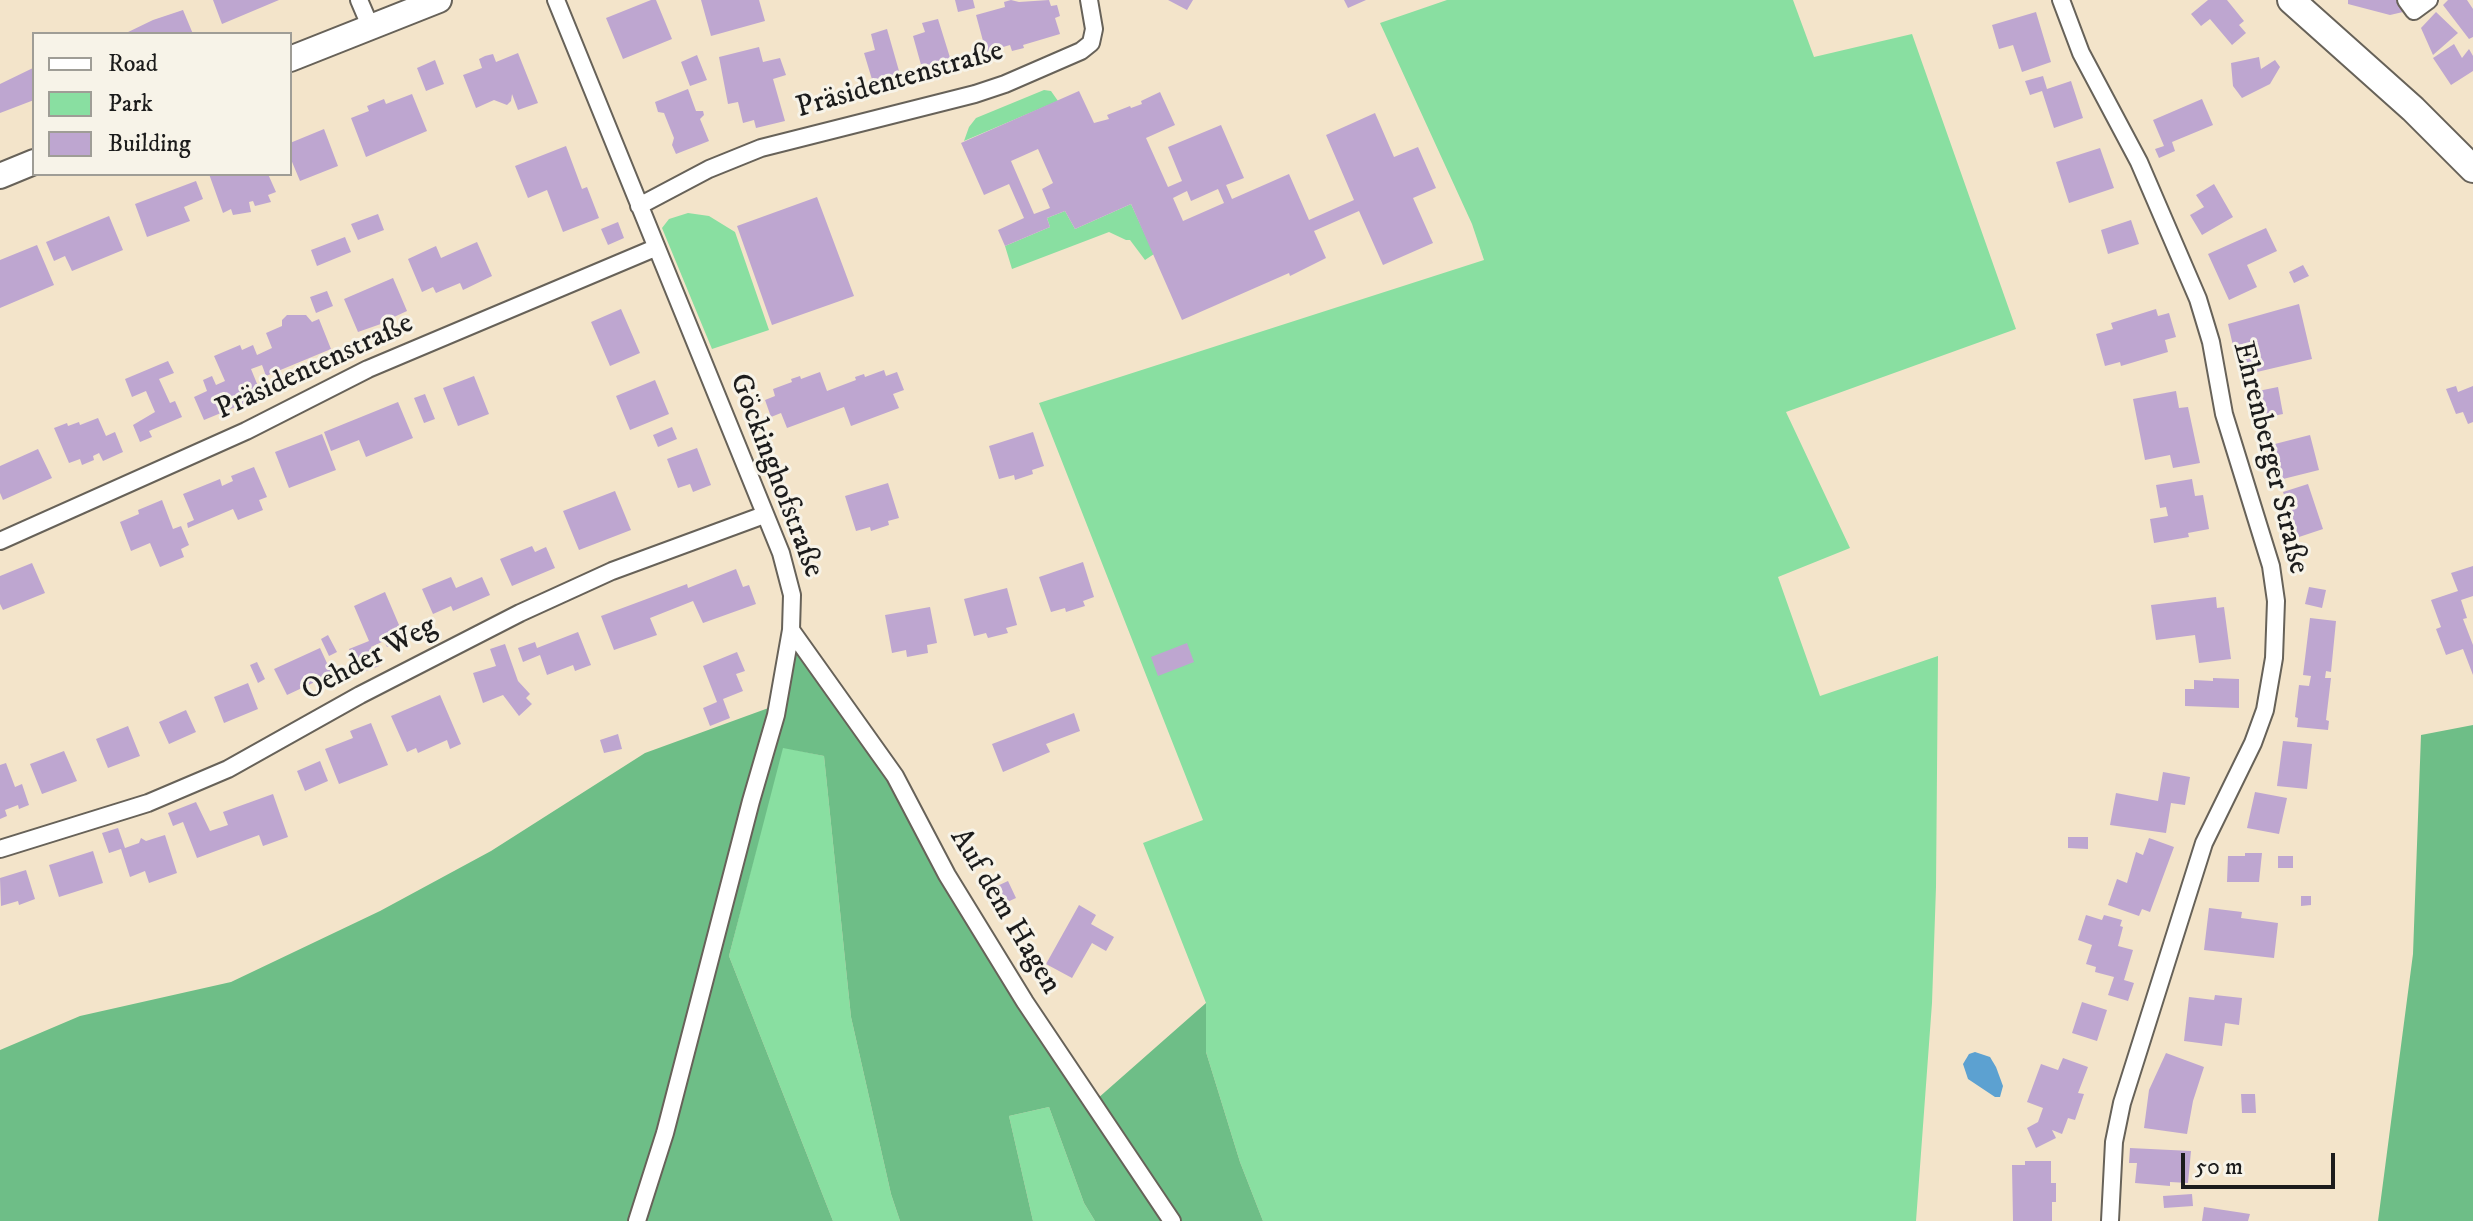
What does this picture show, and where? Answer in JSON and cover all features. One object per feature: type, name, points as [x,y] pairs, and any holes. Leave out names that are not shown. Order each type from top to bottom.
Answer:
[{"type":"main road","points":[[2291,0],[2413,109],[2473,169]]},
{"type":"street","points":[[359,0],[371,28]]},
{"type":"street","points":[[292,58],[439,0]]},
{"type":"street","name":"Göckinghofstraße","points":[[556,0],[781,553],[792,595],[791,630],[776,715],[744,826],[665,1133],[637,1221]]},
{"type":"street","name":"Präsidentenstraße","points":[[639,206],[709,169],[761,148],[975,94],[1081,51],[1091,43],[1094,29],[1089,0]]},
{"type":"street","name":"Ehrenberger Straße","points":[[2061,0],[2081,53],[2139,162],[2198,299],[2211,342],[2224,414],[2271,566],[2276,601],[2274,658],[2265,710],[2248,754],[2204,843],[2122,1103],[2114,1142],[2110,1221]]},
{"type":"street","points":[[2410,6],[2429,0]]},
{"type":"street","points":[[0,176],[32,163]]},
{"type":"street","name":"Präsidentenstraße","points":[[0,541],[142,480],[368,369],[655,248]]},
{"type":"street","name":"Oehder Weg","points":[[0,849],[148,803],[228,769],[360,695],[520,613],[612,571],[764,515]]},
{"type":"street","name":"Auf dem Hagen","points":[[791,630],[895,776],[947,875],[1025,1002],[1172,1221]]},
{"type":"green space","points":[[1447,0],[1793,0],[1814,57],[1912,34],[2016,329],[1786,412],[1850,548],[1778,577],[1820,696],[1938,656],[1932,1003],[1916,1221],[1263,1221],[1240,1162],[1206,1052],[1206,1003],[1143,843],[1203,820],[1039,403],[1484,260],[1472,224],[1380,23]]},
{"type":"green space","points":[[1044,90],[1051,91],[1058,101],[964,141],[976,118]]},
{"type":"green space","points":[[1131,204],[1154,254],[1145,260],[1130,240],[1109,232],[1012,269],[1005,246],[1050,227],[1047,218],[1065,211],[1075,229]]},
{"type":"green space","points":[[688,213],[709,216],[735,232],[769,330],[712,349],[662,228],[669,219]]},
{"type":"green space","points":[[797,638],[900,772],[1005,963],[1097,1099],[1206,1003],[1206,1052],[1240,1162],[1263,1221],[1095,1221],[1084,1203],[1049,1107],[1009,1116],[1033,1221],[900,1221],[891,1194],[851,1017],[824,756],[783,748],[729,956],[833,1221],[0,1221],[0,1050],[80,1016],[231,982],[380,911],[491,851],[645,753],[774,706]]},
{"type":"green space","points":[[2473,725],[2473,1221],[2378,1221],[2413,954],[2421,735]]},
{"type":"green space","points":[[782,747],[824,756],[851,1017],[891,1194],[900,1221],[833,1221],[729,956]]},
{"type":"green space","points":[[1049,1107],[1084,1203],[1095,1221],[1033,1221],[1009,1116]]},
{"type":"water","points":[[1975,1052],[1990,1057],[1996,1067],[2003,1086],[2000,1097],[1995,1097],[1968,1079],[1963,1064],[1969,1054]]},
{"type":"building","points":[[213,0],[279,0],[222,24]]},
{"type":"building","points":[[656,0],[672,39],[623,59],[606,18]]},
{"type":"building","points":[[701,0],[759,0],[765,21],[711,36]]},
{"type":"building","points":[[955,0],[973,0],[975,8],[958,12]]},
{"type":"building","points":[[1049,0],[1051,6],[1057,5],[1060,16],[1055,18],[1060,34],[1012,51],[1010,45],[986,52],[976,15],[1005,7],[1004,2]]},
{"type":"building","points":[[1168,0],[1193,0],[1187,10]]},
{"type":"building","points":[[1344,0],[1366,0],[1348,8]]},
{"type":"building","points":[[2208,0],[2227,0],[2244,21],[2239,25],[2246,33],[2232,45],[2210,19],[2201,26],[2191,14]]},
{"type":"building","points":[[2348,0],[2398,0],[2403,12],[2390,15],[2348,4]]},
{"type":"building","points":[[2448,0],[2467,0],[2473,9],[2473,37],[2469,39],[2443,5]]},
{"type":"building","points":[[183,10],[192,32],[128,32]]},
{"type":"building","points":[[2036,12],[2051,62],[2022,72],[2013,45],[1999,49],[1992,25]]},
{"type":"building","points":[[2436,12],[2458,33],[2433,55],[2421,28]]},
{"type":"building","points":[[938,19],[952,64],[923,72],[913,36],[925,32],[922,23]]},
{"type":"building","points":[[887,29],[901,78],[874,86],[864,53],[875,50],[871,34]]},
{"type":"building","points":[[2454,44],[2462,58],[2469,49],[2473,56],[2473,71],[2451,85],[2433,58]]},
{"type":"building","points":[[759,47],[763,62],[780,58],[786,75],[773,79],[785,121],[756,128],[754,120],[743,123],[738,102],[728,104],[719,57]]},
{"type":"building","points":[[518,53],[538,103],[518,110],[512,94],[507,105],[494,100],[476,108],[463,75],[482,68],[479,59],[485,56],[493,54],[496,62]]},
{"type":"building","points":[[697,55],[707,80],[690,86],[681,62]]},
{"type":"building","points":[[2259,57],[2261,69],[2275,60],[2280,67],[2270,84],[2242,98],[2233,86],[2231,63]]},
{"type":"building","points":[[435,60],[444,84],[426,91],[417,68]]},
{"type":"building","points":[[32,68],[32,101],[0,113],[0,84]]},
{"type":"building","points":[[2043,76],[2047,89],[2071,81],[2083,118],[2054,128],[2042,91],[2030,95],[2025,81]]},
{"type":"building","points":[[688,89],[696,111],[703,111],[700,119],[709,141],[676,154],[672,145],[674,138],[664,113],[658,112],[655,102]]},
{"type":"building","points":[[1079,91],[1094,123],[1109,119],[1107,115],[1142,104],[1141,101],[1160,92],[1175,125],[1146,138],[1168,187],[1182,181],[1168,147],[1221,125],[1244,178],[1226,185],[1232,199],[1289,174],[1309,220],[1354,200],[1326,135],[1375,113],[1394,157],[1418,147],[1436,188],[1413,198],[1433,243],[1383,265],[1359,211],[1314,231],[1326,258],[1182,320],[1131,204],[1075,229],[1065,211],[1047,218],[1050,227],[1005,246],[998,230],[1024,218],[1009,184],[984,195],[961,143]],"holes":[[[1038,149],[1053,183],[1042,189],[1050,208],[1034,214],[1011,161]],[[1218,189],[1224,203],[1183,221],[1173,198],[1187,191],[1191,201]]]},
{"type":"building","points":[[412,94],[427,131],[366,157],[351,118],[369,111],[367,106],[384,99],[386,104]]},
{"type":"building","points":[[2202,99],[2213,125],[2172,142],[2175,151],[2159,158],[2155,149],[2164,146],[2153,120]]},
{"type":"building","points":[[324,129],[338,166],[300,181],[292,162],[292,142]]},
{"type":"building","points":[[566,146],[582,189],[587,187],[599,218],[563,232],[547,190],[528,198],[515,166]]},
{"type":"building","points":[[2100,148],[2114,188],[2069,203],[2056,162]]},
{"type":"building","points":[[210,176],[269,176],[276,192],[268,195],[271,202],[255,206],[253,201],[249,202],[251,212],[233,215],[231,209],[223,213]]},
{"type":"building","points":[[196,181],[203,199],[184,207],[190,221],[147,237],[135,204]]},
{"type":"building","points":[[2214,184],[2233,217],[2202,235],[2190,215],[2204,207],[2196,195]]},
{"type":"building","points":[[817,197],[854,296],[772,325],[737,226]]},
{"type":"building","points":[[378,214],[384,230],[358,240],[351,224]]},
{"type":"building","points":[[109,216],[123,250],[72,271],[65,256],[54,261],[46,242]]},
{"type":"building","points":[[2131,220],[2139,244],[2108,254],[2101,230]]},
{"type":"building","points":[[618,222],[624,238],[608,245],[601,229]]},
{"type":"building","points":[[2266,228],[2277,251],[2247,265],[2257,287],[2229,300],[2208,254]]},
{"type":"building","points":[[345,237],[351,252],[317,266],[311,250]]},
{"type":"building","points":[[477,242],[492,276],[463,290],[460,283],[436,293],[433,287],[422,292],[408,259],[436,246],[441,258]]},
{"type":"building","points":[[37,245],[54,285],[0,308],[0,260]]},
{"type":"building","points":[[2303,265],[2309,276],[2294,283],[2289,272]]},
{"type":"building","points":[[393,278],[407,311],[395,319],[358,332],[344,299]]},
{"type":"building","points":[[327,291],[333,306],[316,313],[310,297]]},
{"type":"building","points":[[2299,304],[2312,359],[2240,376],[2228,324]]},
{"type":"building","points":[[621,309],[640,353],[610,366],[591,322]]},
{"type":"building","points":[[2156,309],[2158,316],[2169,313],[2176,337],[2165,340],[2168,352],[2121,366],[2120,362],[2105,366],[2096,334],[2113,329],[2111,323]]},
{"type":"building","points":[[287,315],[306,315],[312,322],[319,319],[331,349],[266,376],[262,365],[251,369],[262,396],[204,420],[194,397],[207,391],[203,380],[212,376],[216,385],[225,381],[214,356],[240,345],[242,350],[253,345],[257,355],[272,348],[266,333],[282,326],[282,320]]},
{"type":"building","points":[[168,361],[174,373],[159,379],[170,403],[175,401],[182,417],[149,431],[152,437],[140,442],[133,425],[155,412],[146,391],[132,397],[125,379]]},
{"type":"building","points":[[884,370],[886,376],[897,372],[904,390],[893,394],[899,408],[851,426],[844,407],[787,428],[781,413],[771,417],[765,400],[775,396],[773,389],[800,376],[801,379],[820,372],[827,391],[856,380],[855,377]]},
{"type":"building","points":[[474,376],[489,414],[458,426],[443,388]]},
{"type":"building","points":[[655,380],[669,414],[630,430],[616,396]]},
{"type":"building","points":[[2456,386],[2458,392],[2473,386],[2473,422],[2468,424],[2463,412],[2456,414],[2446,389]]},
{"type":"building","points":[[2278,387],[2283,414],[2253,420],[2248,393]]},
{"type":"building","points":[[2176,391],[2179,408],[2188,407],[2200,463],[2173,468],[2170,455],[2145,460],[2133,399]]},
{"type":"building","points":[[425,394],[435,419],[424,423],[414,398]]},
{"type":"building","points":[[398,402],[413,438],[366,457],[359,440],[331,451],[324,432]]},
{"type":"building","points":[[98,418],[106,436],[115,432],[123,452],[103,461],[99,453],[93,456],[94,460],[82,465],[80,459],[69,463],[54,428],[67,423],[68,426],[79,422],[80,425]]},
{"type":"building","points":[[672,427],[677,439],[658,447],[653,435]]},
{"type":"building","points":[[1033,432],[1044,466],[1032,470],[1033,474],[1015,480],[1014,475],[999,479],[989,446]]},
{"type":"building","points":[[322,434],[336,470],[289,488],[275,452]]},
{"type":"building","points":[[2310,435],[2319,470],[2283,479],[2279,464],[2272,465],[2267,446]]},
{"type":"building","points":[[697,448],[711,485],[693,492],[690,484],[678,488],[667,459]]},
{"type":"building","points":[[38,449],[52,478],[3,500],[0,466]]},
{"type":"building","points":[[254,467],[267,497],[259,500],[263,510],[238,520],[233,509],[188,528],[187,523],[194,520],[183,494],[220,479],[222,486],[233,481],[231,476]]},
{"type":"building","points":[[2192,479],[2195,496],[2203,495],[2209,529],[2188,533],[2189,537],[2154,543],[2150,519],[2168,516],[2166,507],[2160,508],[2156,485]]},
{"type":"building","points":[[888,483],[899,518],[871,531],[870,527],[856,531],[845,496]]},
{"type":"building","points":[[2308,484],[2323,529],[2293,539],[2280,502],[2286,500],[2283,492]]},
{"type":"building","points":[[615,491],[631,530],[579,550],[563,511]]},
{"type":"building","points":[[162,500],[173,529],[181,526],[189,545],[181,549],[184,557],[160,567],[150,543],[131,551],[120,522]]},
{"type":"building","points":[[532,546],[535,552],[546,547],[555,568],[512,586],[500,559]]},
{"type":"building","points":[[1083,562],[1094,597],[1083,601],[1085,606],[1066,612],[1065,608],[1051,612],[1039,577]]},
{"type":"building","points":[[32,563],[45,593],[3,610],[0,604],[0,576]]},
{"type":"building","points":[[2473,566],[2473,596],[2461,600],[2467,618],[2463,619],[2473,645],[2473,675],[2463,649],[2446,655],[2436,629],[2441,627],[2431,600],[2458,591],[2451,573]]},
{"type":"building","points":[[736,569],[743,587],[749,585],[756,604],[703,623],[693,601],[650,618],[657,635],[614,650],[601,616]]},
{"type":"building","points":[[451,577],[456,588],[482,577],[490,595],[453,611],[451,606],[433,614],[422,589]]},
{"type":"building","points":[[2309,587],[2326,590],[2322,608],[2305,604]]},
{"type":"building","points":[[1007,588],[1017,625],[1006,628],[1008,633],[988,638],[986,633],[974,636],[964,599]]},
{"type":"building","points":[[385,592],[405,639],[387,647],[384,641],[371,647],[379,666],[359,674],[349,649],[369,641],[354,606]]},
{"type":"building","points":[[2216,597],[2217,608],[2224,607],[2231,659],[2199,663],[2195,635],[2156,640],[2151,605]]},
{"type":"building","points":[[930,607],[937,643],[927,645],[928,653],[907,657],[906,650],[892,653],[885,615]]},
{"type":"building","points":[[2310,618],[2336,621],[2331,672],[2326,671],[2325,678],[2331,678],[2326,720],[2329,721],[2328,730],[2297,727],[2298,718],[2295,717],[2299,685],[2309,686],[2311,676],[2303,675]]},
{"type":"building","points":[[578,632],[591,665],[575,671],[573,665],[547,675],[540,655],[523,662],[518,648],[535,642],[537,648]]},
{"type":"building","points":[[328,635],[337,652],[329,656],[321,639]]},
{"type":"building","points":[[1187,643],[1194,662],[1158,676],[1151,657]]},
{"type":"building","points":[[505,644],[518,681],[530,694],[526,698],[532,704],[519,716],[503,695],[483,703],[473,673],[496,666],[490,649]]},
{"type":"building","points":[[320,648],[332,674],[287,695],[274,669]]},
{"type":"building","points":[[737,652],[745,671],[736,674],[743,691],[723,699],[730,718],[710,726],[703,708],[717,702],[703,666]]},
{"type":"building","points":[[257,662],[265,679],[258,683],[250,665]]},
{"type":"building","points":[[2213,678],[2239,679],[2239,708],[2185,706],[2185,689],[2194,689],[2194,680],[2213,681]]},
{"type":"building","points":[[248,683],[258,709],[224,723],[214,697]]},
{"type":"building","points":[[440,695],[461,744],[450,749],[447,740],[418,753],[416,748],[407,752],[391,716]]},
{"type":"building","points":[[186,710],[196,732],[169,744],[159,722]]},
{"type":"building","points":[[1074,713],[1080,731],[1046,744],[1050,752],[1003,772],[992,744]]},
{"type":"building","points":[[371,723],[388,765],[339,784],[325,749],[353,738],[350,731]]},
{"type":"building","points":[[128,726],[140,756],[108,768],[96,739]]},
{"type":"building","points":[[618,734],[622,749],[604,753],[600,740]]},
{"type":"building","points":[[2283,741],[2312,744],[2307,789],[2277,786]]},
{"type":"building","points":[[64,751],[77,781],[42,794],[30,764]]},
{"type":"building","points":[[320,761],[328,781],[305,791],[297,771]]},
{"type":"building","points":[[6,763],[15,787],[22,784],[29,805],[5,810],[7,816],[0,819],[0,765]]},
{"type":"building","points":[[2163,772],[2190,777],[2185,805],[2171,803],[2166,833],[2110,825],[2116,793],[2158,801]]},
{"type":"building","points":[[2255,792],[2287,798],[2279,834],[2247,828]]},
{"type":"building","points":[[273,794],[288,837],[263,846],[259,835],[197,858],[183,822],[173,826],[168,813],[196,802],[210,831],[228,825],[223,812]]},
{"type":"building","points":[[118,828],[125,848],[139,843],[141,838],[146,841],[165,835],[177,873],[149,883],[145,871],[130,877],[121,849],[109,853],[102,833]]},
{"type":"building","points":[[2068,837],[2088,837],[2088,849],[2068,848]]},
{"type":"building","points":[[2149,838],[2174,847],[2150,912],[2142,909],[2139,916],[2108,905],[2117,879],[2127,883],[2136,852],[2143,855]]},
{"type":"building","points":[[93,851],[103,883],[59,897],[49,865]]},
{"type":"building","points":[[2245,853],[2262,853],[2259,882],[2227,882],[2228,856],[2245,856]]},
{"type":"building","points":[[2278,856],[2293,856],[2293,868],[2278,868]]},
{"type":"building","points":[[26,870],[35,899],[19,905],[18,901],[1,906],[0,878]]},
{"type":"building","points":[[1008,881],[1016,898],[992,909],[984,892]]},
{"type":"building","points":[[2301,896],[2311,896],[2311,905],[2301,906]]},
{"type":"building","points":[[1079,905],[1096,915],[1091,924],[1114,937],[1106,951],[1092,943],[1072,978],[1046,964]]},
{"type":"building","points":[[2209,908],[2242,912],[2241,918],[2278,923],[2274,958],[2204,950]]},
{"type":"building","points":[[2086,915],[2102,920],[2104,915],[2122,920],[2118,946],[2133,950],[2124,980],[2134,983],[2128,1001],[2108,995],[2114,977],[2095,972],[2096,967],[2086,964],[2092,945],[2078,940]]},
{"type":"building","points":[[2215,995],[2242,998],[2239,1025],[2225,1023],[2222,1046],[2184,1041],[2189,997],[2214,1000]]},
{"type":"building","points":[[2082,1002],[2107,1010],[2097,1041],[2072,1033]]},
{"type":"building","points":[[2166,1053],[2204,1067],[2187,1134],[2144,1128],[2149,1090]]},
{"type":"building","points":[[2063,1058],[2088,1067],[2078,1093],[2084,1094],[2075,1120],[2068,1118],[2062,1134],[2052,1130],[2056,1138],[2036,1148],[2027,1128],[2038,1122],[2043,1108],[2027,1102],[2041,1064],[2058,1070]]},
{"type":"building","points":[[2241,1094],[2255,1094],[2256,1113],[2242,1113]]},
{"type":"building","points":[[2130,1148],[2191,1151],[2188,1183],[2170,1182],[2170,1186],[2135,1183],[2137,1163],[2129,1163]]},
{"type":"building","points":[[2025,1161],[2051,1161],[2051,1183],[2056,1183],[2052,1221],[2013,1221],[2012,1165],[2025,1165]]},
{"type":"building","points":[[2192,1194],[2193,1206],[2164,1208],[2163,1196]]},
{"type":"building","points":[[2204,1207],[2250,1214],[2248,1221],[2202,1221]]}]
